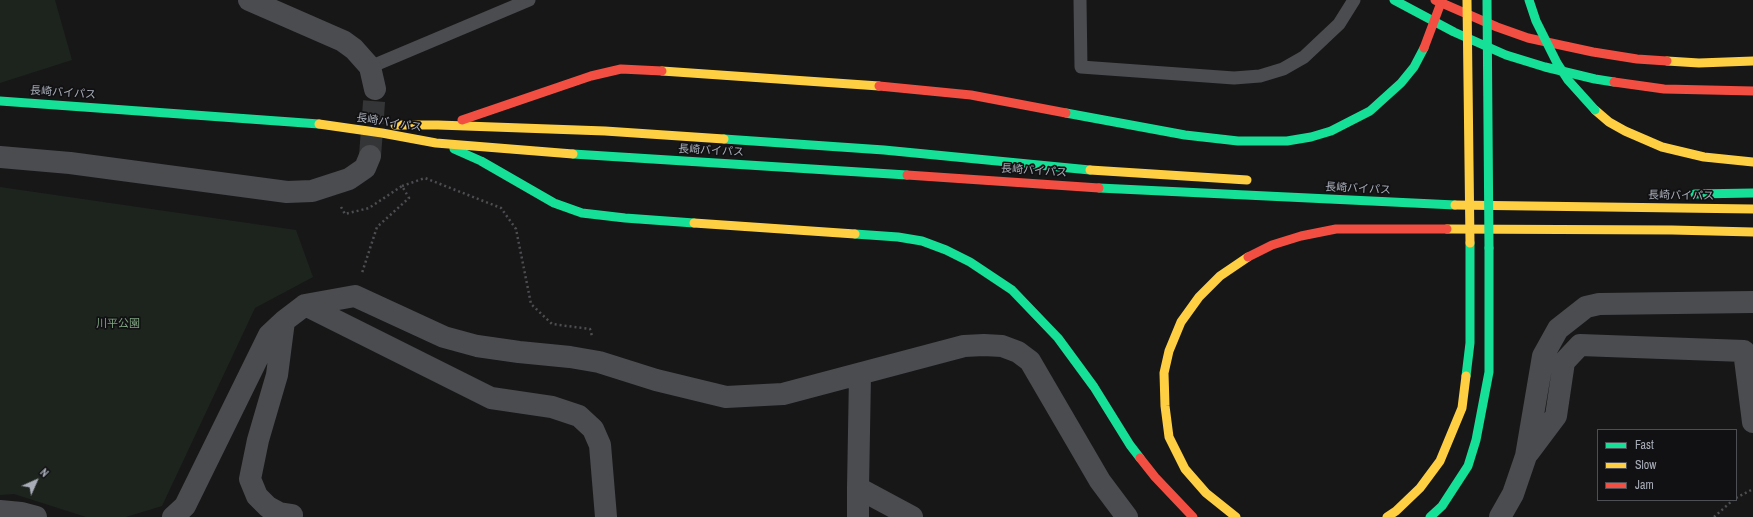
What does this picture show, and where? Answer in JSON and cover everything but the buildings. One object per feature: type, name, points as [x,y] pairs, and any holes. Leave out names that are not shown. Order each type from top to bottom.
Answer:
[{"type":"highway","points":[[1394,0],[1454,32],[1506,54],[1545,67],[1595,79],[1664,89],[1753,91]]},
{"type":"highway","points":[[1435,0],[1497,27],[1528,38],[1593,52],[1638,59],[1699,64],[1753,61]]},
{"type":"highway","points":[[438,125],[453,123],[482,115],[591,76],[614,70],[636,68],[894,87],[971,95],[1185,134],[1238,141],[1287,141],[1331,130],[1352,121],[1370,111],[1401,83],[1414,67],[1424,48],[1442,0]]},
{"type":"highway","points":[[1463,0],[1499,14]]},
{"type":"highway","points":[[1387,517],[1396,511],[1420,488],[1440,461],[1462,408],[1470,343],[1467,0]]},
{"type":"highway","points":[[1430,517],[1442,506],[1468,466],[1476,440],[1489,372],[1490,333],[1487,0]]},
{"type":"highway","points":[[1529,0],[1536,21],[1557,63],[1568,80],[1594,110],[1609,122],[1625,132],[1662,147],[1704,157],[1753,162]]},
{"type":"highway","points":[[1528,26],[1593,52]]},
{"type":"highway","name":"長崎バイパス","points":[[0,101],[316,124],[382,133],[436,143],[605,156],[994,181],[1420,204],[1753,209]]},
{"type":"highway","name":"長崎バイパス","points":[[316,124],[438,125],[605,131],[884,150],[1087,170],[1255,180]]},
{"type":"highway","points":[[436,143],[481,161],[554,203],[582,213],[625,218],[898,237],[922,241],[946,250],[990,274],[1012,290],[1035,312],[1058,338],[1094,387],[1130,445],[1155,477],[1193,517]]},
{"type":"highway","points":[[1462,191],[1502,192]]},
{"type":"highway","name":"長崎バイパス","points":[[1685,194],[1753,193]]},
{"type":"highway","points":[[1236,517],[1206,493],[1185,469],[1170,437],[1164,373],[1169,351],[1181,322],[1199,297],[1220,276],[1246,258],[1272,244],[1336,229],[1672,230],[1753,232]]},
{"type":"street","points":[[249,0],[343,41],[354,49],[370,67],[375,89]]},
{"type":"street","points":[[0,157],[70,163],[287,192],[312,191],[349,179],[365,168],[370,156]]},
{"type":"street","points":[[174,517],[185,506],[269,335],[305,305],[354,296],[444,336],[477,346],[599,362],[656,380],[726,397],[783,394],[860,375],[964,346],[1002,346],[1018,352],[1030,361],[1100,480],[1127,517]]},
{"type":"street","points":[[1500,517],[1513,494],[1526,456],[1543,356],[1558,329],[1586,307],[1599,304],[1753,302]]},
{"type":"street","points":[[305,305],[491,398],[552,407],[578,416],[593,429],[600,445],[606,517]]},
{"type":"street","points":[[284,321],[278,375],[258,440],[250,479],[257,496],[268,507],[279,513],[292,515]]},
{"type":"street","points":[[1526,456],[1556,416],[1564,362],[1580,345],[1744,351],[1753,422]]},
{"type":"street","points":[[858,517],[860,375]]},
{"type":"street","points":[[858,488],[912,517]]},
{"type":"street","points":[[0,511],[22,513],[36,517]]},
{"type":"lane","points":[[370,67],[529,0]]},
{"type":"lane","points":[[1080,0],[1081,67],[1234,78],[1260,76],[1283,69],[1304,57],[1339,24],[1354,0]]},
{"type":"path","points":[[329,185],[345,214],[369,208],[402,186],[425,178],[501,208],[516,229],[531,304],[552,324],[590,329],[599,362]]},
{"type":"path","points":[[354,296],[377,227],[409,198],[402,186]]},
{"type":"path","points":[[1737,497],[1753,489]]},
{"type":"path","points":[[1714,517],[1732,501]]},
{"type":"green space","points":[[0,0],[55,0],[72,60],[0,83]]},
{"type":"green space","name":"川平公園","points":[[0,187],[296,230],[313,277],[255,308],[162,506],[126,517],[86,517],[14,494],[0,495]]},
{"type":"tunnel","points":[[370,156],[375,89]]},
{"type":"traffic: fast","points":[[1394,0],[1454,32],[1506,55],[1545,67],[1614,82]]},
{"type":"traffic: fast","points":[[1487,0],[1489,248]]},
{"type":"traffic: fast","points":[[1529,0],[1536,21],[1557,63],[1568,80],[1595,110]]},
{"type":"traffic: fast","points":[[1066,113],[1185,135],[1238,141],[1287,141],[1311,137],[1331,131],[1370,111],[1401,83],[1414,67],[1424,48]]},
{"type":"traffic: fast","points":[[0,101],[319,124]]},
{"type":"traffic: fast","points":[[724,139],[884,150],[1090,170]]},
{"type":"traffic: fast","points":[[454,149],[481,161],[554,203],[582,213],[694,223]]},
{"type":"traffic: fast","points":[[573,154],[907,175]]},
{"type":"traffic: fast","points":[[1099,188],[1455,205]]},
{"type":"traffic: fast","points":[[1695,194],[1753,193]]},
{"type":"traffic: fast","points":[[855,234],[898,237],[922,241],[946,250],[970,262],[1012,290],[1058,338],[1094,387],[1130,445],[1140,458]]},
{"type":"traffic: fast","points":[[1466,376],[1470,343],[1470,243]]},
{"type":"traffic: fast","points":[[1430,517],[1442,506],[1468,466],[1476,440],[1489,372],[1489,248]]},
{"type":"traffic: slow","points":[[1467,0],[1470,243]]},
{"type":"traffic: slow","points":[[1667,61],[1699,63],[1753,61]]},
{"type":"traffic: slow","points":[[662,71],[879,86]]},
{"type":"traffic: slow","points":[[1595,110],[1609,122],[1625,131],[1662,147],[1704,157],[1753,162]]},
{"type":"traffic: slow","points":[[319,124],[382,133],[436,143],[573,154]]},
{"type":"traffic: slow","points":[[395,125],[438,125],[605,131],[724,139]]},
{"type":"traffic: slow","points":[[1090,170],[1247,180]]},
{"type":"traffic: slow","points":[[1455,205],[1753,209]]},
{"type":"traffic: slow","points":[[694,223],[855,234]]},
{"type":"traffic: slow","points":[[1447,229],[1672,230],[1753,232]]},
{"type":"traffic: slow","points":[[1236,517],[1206,493],[1185,469],[1169,437],[1165,406],[1164,373],[1169,351],[1181,322],[1199,297],[1220,276],[1248,257]]},
{"type":"traffic: slow","points":[[1387,517],[1396,511],[1420,488],[1440,461],[1462,408],[1466,376]]},
{"type":"traffic: jam","points":[[1435,0],[1497,27],[1528,38],[1593,52],[1637,59],[1667,61]]},
{"type":"traffic: jam","points":[[1424,48],[1442,0]]},
{"type":"traffic: jam","points":[[462,120],[591,76],[621,69],[662,71]]},
{"type":"traffic: jam","points":[[1614,82],[1664,89],[1753,91]]},
{"type":"traffic: jam","points":[[879,86],[971,95],[1066,113]]},
{"type":"traffic: jam","points":[[907,175],[1099,188]]},
{"type":"traffic: jam","points":[[1248,257],[1272,245],[1301,236],[1336,229],[1447,229]]},
{"type":"traffic: jam","points":[[1140,458],[1155,477],[1193,517]]}]
